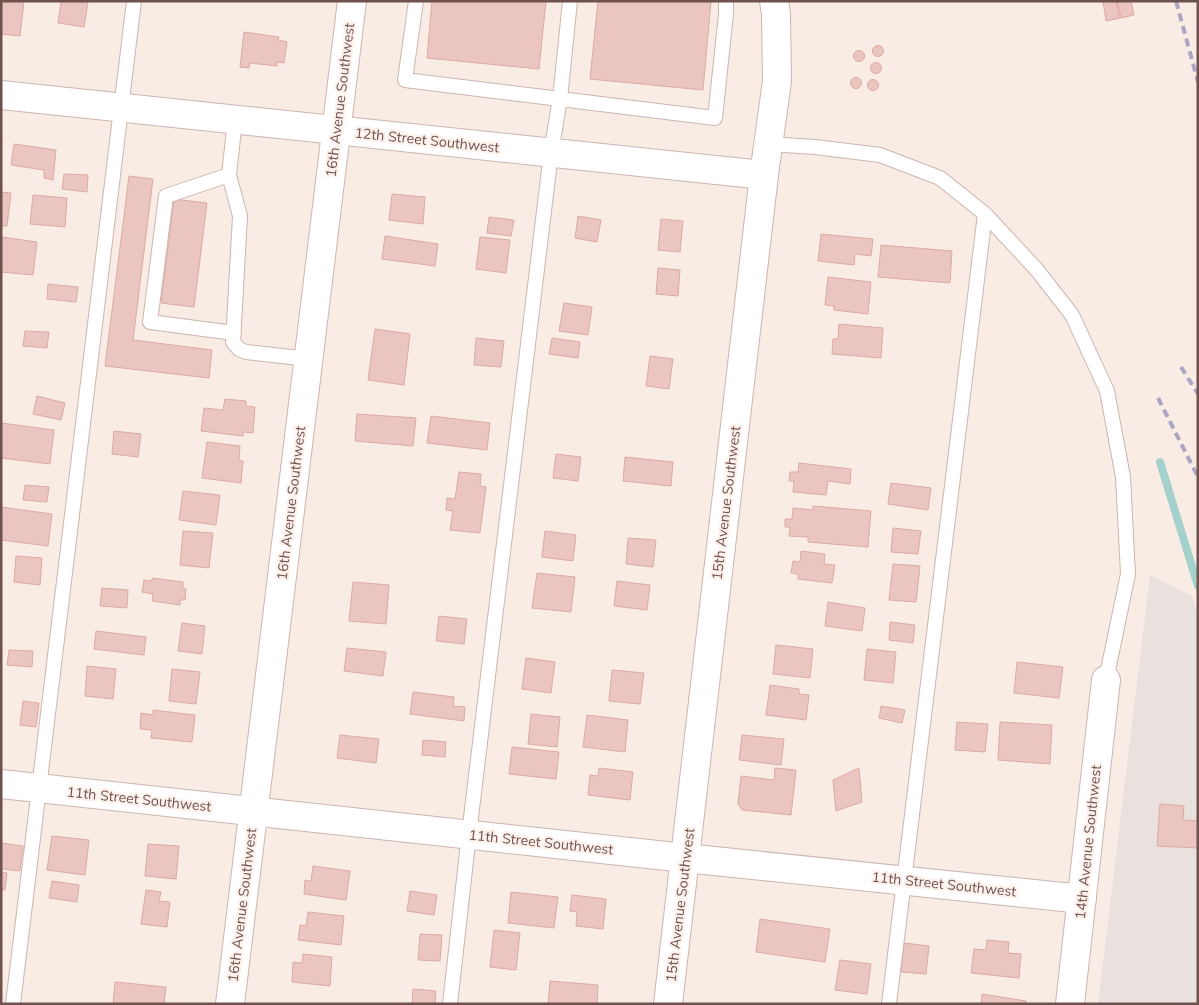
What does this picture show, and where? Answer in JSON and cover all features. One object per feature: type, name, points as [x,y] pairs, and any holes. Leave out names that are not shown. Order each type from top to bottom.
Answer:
[{"type":"street","name":"16th Avenue Southwest","points":[[230,1004],[352,1]]},
{"type":"street","name":"15th Avenue Southwest","points":[[668,1004],[776,81],[776,14],[774,1]]},
{"type":"street","name":"12th Street Southwest","points":[[1,95],[764,175]]},
{"type":"street","name":"14th Avenue Southwest","points":[[1070,1004],[1106,680]]},
{"type":"street","name":"11th Street Southwest","points":[[1,784],[685,858],[1082,898]]},
{"type":"lane","points":[[13,1004],[134,1]]},
{"type":"lane","points":[[416,1],[405,80],[714,118],[726,1]]},
{"type":"lane","points":[[450,1004],[551,153],[560,99],[570,1]]},
{"type":"lane","points":[[235,120],[229,175],[240,216],[233,342],[238,349],[246,352],[309,359]]},
{"type":"lane","points":[[768,144],[814,147],[880,155],[940,178],[985,214],[1037,270],[1072,315],[1107,391],[1123,477],[1128,574],[1106,680]]},
{"type":"lane","points":[[229,175],[166,196],[150,322],[234,333]]},
{"type":"lane","points":[[889,1004],[985,214]]},
{"type":"shaded area","points":[[1150,575],[1192,596],[1198,616],[1198,1004],[1098,1004]]},
{"type":"building","points":[[1,1],[24,1],[20,36],[1,34]]},
{"type":"building","points":[[61,1],[88,2],[84,27],[58,23]]},
{"type":"building","points":[[432,1],[546,1],[539,69],[427,58]]},
{"type":"building","points":[[598,1],[711,2],[703,90],[590,79]]},
{"type":"building","points":[[1103,1],[1116,1],[1120,18],[1106,21]]},
{"type":"building","points":[[1117,1],[1131,1],[1134,15],[1121,18]]},
{"type":"building","points":[[244,32],[279,37],[278,40],[287,42],[284,63],[277,62],[277,66],[250,63],[249,68],[240,67]]},
{"type":"building","points":[[878,45],[884,51],[878,57],[872,51]]},
{"type":"building","points":[[859,50],[865,56],[859,62],[853,56]]},
{"type":"building","points":[[876,62],[882,68],[876,74],[870,68]]},
{"type":"building","points":[[856,77],[862,83],[856,89],[850,83]]},
{"type":"building","points":[[873,79],[879,85],[873,91],[867,85]]},
{"type":"building","points":[[14,144],[56,150],[53,180],[44,178],[44,170],[11,165]]},
{"type":"building","points":[[64,174],[88,175],[87,192],[62,189]]},
{"type":"building","points":[[129,176],[153,179],[133,340],[212,350],[209,378],[105,366]]},
{"type":"building","points":[[1,192],[11,193],[7,226],[1,226]]},
{"type":"building","points":[[392,194],[425,197],[423,224],[389,220]]},
{"type":"building","points":[[33,195],[67,198],[65,227],[30,224]]},
{"type":"building","points":[[174,199],[207,203],[194,307],[161,303]]},
{"type":"building","points":[[578,216],[601,220],[597,242],[575,238]]},
{"type":"building","points":[[489,217],[514,220],[511,236],[487,233]]},
{"type":"building","points":[[661,219],[683,221],[680,252],[658,250]]},
{"type":"building","points":[[821,234],[873,239],[871,256],[855,254],[854,265],[818,261]]},
{"type":"building","points":[[385,236],[438,244],[435,266],[382,259]]},
{"type":"building","points":[[1,237],[37,242],[33,275],[1,272]]},
{"type":"building","points":[[480,237],[510,240],[506,273],[476,269]]},
{"type":"building","points":[[881,245],[952,251],[950,283],[878,277]]},
{"type":"building","points":[[658,268],[680,270],[678,296],[656,294]]},
{"type":"building","points":[[828,277],[871,282],[868,314],[834,310],[834,306],[825,305]]},
{"type":"building","points":[[48,284],[78,287],[76,302],[47,299]]},
{"type":"building","points":[[564,303],[592,307],[588,335],[559,331]]},
{"type":"building","points":[[839,324],[883,328],[881,358],[832,354],[833,339],[838,339]]},
{"type":"building","points":[[375,329],[410,334],[404,385],[368,380]]},
{"type":"building","points":[[25,331],[49,332],[47,348],[23,346]]},
{"type":"building","points":[[476,338],[504,341],[501,367],[474,365]]},
{"type":"building","points":[[552,338],[580,342],[578,358],[549,354]]},
{"type":"building","points":[[650,356],[673,359],[669,389],[646,386]]},
{"type":"building","points":[[37,396],[65,403],[61,420],[33,414]]},
{"type":"building","points":[[225,399],[246,401],[246,406],[255,407],[253,433],[244,432],[243,436],[201,431],[204,408],[223,410]]},
{"type":"building","points":[[357,414],[416,418],[413,446],[355,441]]},
{"type":"building","points":[[431,416],[490,423],[487,450],[427,443]]},
{"type":"building","points":[[1,423],[54,430],[50,464],[1,458]]},
{"type":"building","points":[[114,431],[141,434],[138,457],[112,454]]},
{"type":"building","points":[[207,442],[240,446],[239,460],[243,461],[241,483],[202,478]]},
{"type":"building","points":[[556,454],[581,457],[578,481],[553,478]]},
{"type":"building","points":[[625,457],[673,462],[671,486],[623,481]]},
{"type":"building","points":[[799,463],[851,469],[850,484],[828,481],[826,495],[793,492],[794,481],[789,481],[790,472],[798,472]]},
{"type":"building","points":[[459,472],[481,474],[480,486],[486,487],[480,533],[450,530],[453,511],[446,510],[447,498],[455,499]]},
{"type":"building","points":[[891,483],[931,488],[928,510],[888,504]]},
{"type":"building","points":[[25,485],[49,487],[47,502],[23,500]]},
{"type":"building","points":[[183,491],[220,495],[216,525],[179,520]]},
{"type":"building","points":[[813,506],[871,511],[868,547],[808,542],[808,537],[789,536],[790,527],[785,527],[785,519],[792,519],[793,508],[813,510]]},
{"type":"building","points":[[1,507],[52,514],[48,546],[1,540]]},
{"type":"building","points":[[893,528],[921,531],[918,554],[891,552]]},
{"type":"building","points":[[183,531],[213,533],[209,568],[180,565]]},
{"type":"building","points":[[545,531],[576,535],[573,561],[542,557]]},
{"type":"building","points":[[628,538],[656,540],[653,567],[626,564]]},
{"type":"building","points":[[801,551],[825,554],[824,564],[835,565],[832,583],[798,579],[798,574],[791,573],[793,561],[800,562]]},
{"type":"building","points":[[16,556],[42,558],[40,585],[14,582]]},
{"type":"building","points":[[893,564],[920,566],[916,602],[889,600]]},
{"type":"building","points":[[537,573],[575,577],[571,612],[532,608]]},
{"type":"building","points":[[152,578],[183,582],[183,588],[186,589],[185,600],[180,600],[180,605],[152,601],[153,594],[142,592],[144,580],[152,581]]},
{"type":"building","points":[[617,581],[650,585],[647,610],[614,606]]},
{"type":"building","points":[[353,582],[389,585],[386,624],[349,621]]},
{"type":"building","points":[[102,588],[128,590],[127,608],[100,606]]},
{"type":"building","points":[[828,602],[865,608],[862,631],[825,626]]},
{"type":"building","points":[[439,616],[467,619],[464,644],[436,641]]},
{"type":"building","points":[[890,622],[915,625],[913,643],[889,640]]},
{"type":"building","points":[[182,623],[205,626],[202,654],[178,651]]},
{"type":"building","points":[[96,631],[146,637],[144,655],[94,649]]},
{"type":"building","points":[[776,645],[813,649],[810,678],[773,674]]},
{"type":"building","points":[[347,648],[386,652],[383,676],[344,671]]},
{"type":"building","points":[[867,649],[896,652],[893,683],[864,680]]},
{"type":"building","points":[[9,650],[33,651],[32,667],[7,665]]},
{"type":"building","points":[[526,658],[555,662],[551,693],[522,689]]},
{"type":"building","points":[[1017,662],[1063,667],[1059,698],[1014,693]]},
{"type":"building","points":[[87,666],[116,669],[113,699],[85,696]]},
{"type":"building","points":[[172,669],[200,672],[196,704],[169,701]]},
{"type":"building","points":[[612,670],[644,673],[640,704],[609,701]]},
{"type":"building","points":[[770,685],[799,689],[799,694],[809,695],[806,720],[766,715]]},
{"type":"building","points":[[413,692],[454,697],[453,706],[465,707],[464,721],[410,714]]},
{"type":"building","points":[[23,701],[39,703],[36,727],[20,725]]},
{"type":"building","points":[[881,706],[905,710],[902,723],[879,718]]},
{"type":"building","points":[[153,710],[195,715],[192,742],[151,738],[152,730],[140,729],[141,713],[153,715]]},
{"type":"building","points":[[531,714],[560,717],[557,747],[528,744]]},
{"type":"building","points":[[587,715],[628,720],[625,752],[583,747]]},
{"type":"building","points":[[957,722],[988,724],[985,752],[955,750]]},
{"type":"building","points":[[1000,722],[1052,725],[1050,764],[998,760]]},
{"type":"building","points":[[340,735],[379,739],[376,763],[337,758]]},
{"type":"building","points":[[742,735],[784,739],[781,765],[739,760]]},
{"type":"building","points":[[423,740],[446,742],[445,757],[422,755]]},
{"type":"building","points":[[512,747],[559,752],[556,779],[509,774]]},
{"type":"building","points":[[599,768],[633,772],[630,800],[588,795],[590,775],[598,776]]},
{"type":"building","points":[[775,768],[796,770],[791,815],[742,810],[738,804],[741,776],[774,780]]},
{"type":"building","points":[[859,768],[862,802],[836,811],[833,780]]},
{"type":"building","points":[[1160,804],[1184,806],[1183,820],[1198,821],[1198,848],[1157,846]]},
{"type":"building","points":[[52,836],[89,840],[85,875],[47,870]]},
{"type":"building","points":[[1,843],[23,846],[20,871],[1,869]]},
{"type":"building","points":[[148,844],[179,846],[176,879],[145,876]]},
{"type":"building","points":[[313,866],[350,871],[346,900],[304,894],[305,880],[311,881]]},
{"type":"building","points":[[1,872],[7,873],[5,890],[1,890]]},
{"type":"building","points":[[52,881],[79,885],[77,902],[49,898]]},
{"type":"building","points":[[146,890],[161,892],[159,901],[170,902],[167,927],[141,924]]},
{"type":"building","points":[[410,891],[437,895],[434,915],[407,911]]},
{"type":"building","points":[[511,892],[558,897],[554,928],[508,923]]},
{"type":"building","points":[[572,895],[606,899],[603,929],[576,926],[577,912],[570,911]]},
{"type":"building","points":[[308,912],[344,916],[341,945],[298,940],[300,925],[306,926]]},
{"type":"building","points":[[760,919],[830,929],[825,962],[756,952]]},
{"type":"building","points":[[494,930],[520,933],[516,970],[490,967]]},
{"type":"building","points":[[420,934],[442,935],[440,961],[418,960]]},
{"type":"building","points":[[987,940],[1009,942],[1008,953],[1021,954],[1019,978],[971,973],[974,949],[986,950]]},
{"type":"building","points":[[904,943],[929,946],[926,974],[901,972]]},
{"type":"building","points":[[303,954],[332,957],[330,986],[292,982],[293,962],[302,963]]},
{"type":"building","points":[[840,960],[871,964],[867,994],[835,990]]},
{"type":"building","points":[[550,981],[598,985],[597,1004],[548,1004]]},
{"type":"building","points":[[115,982],[166,987],[164,1004],[113,1004]]},
{"type":"building","points":[[413,989],[436,991],[435,1004],[412,1004]]},
{"type":"building","points":[[982,994],[1026,1001],[1026,1004],[981,1004]]},
{"type":"waterway","points":[[1160,462],[1198,586]]},
{"type":"railway","points":[[1176,1],[1198,82]]},
{"type":"railway","points":[[1181,367],[1198,394]]},
{"type":"railway","points":[[1158,398],[1198,477]]}]
